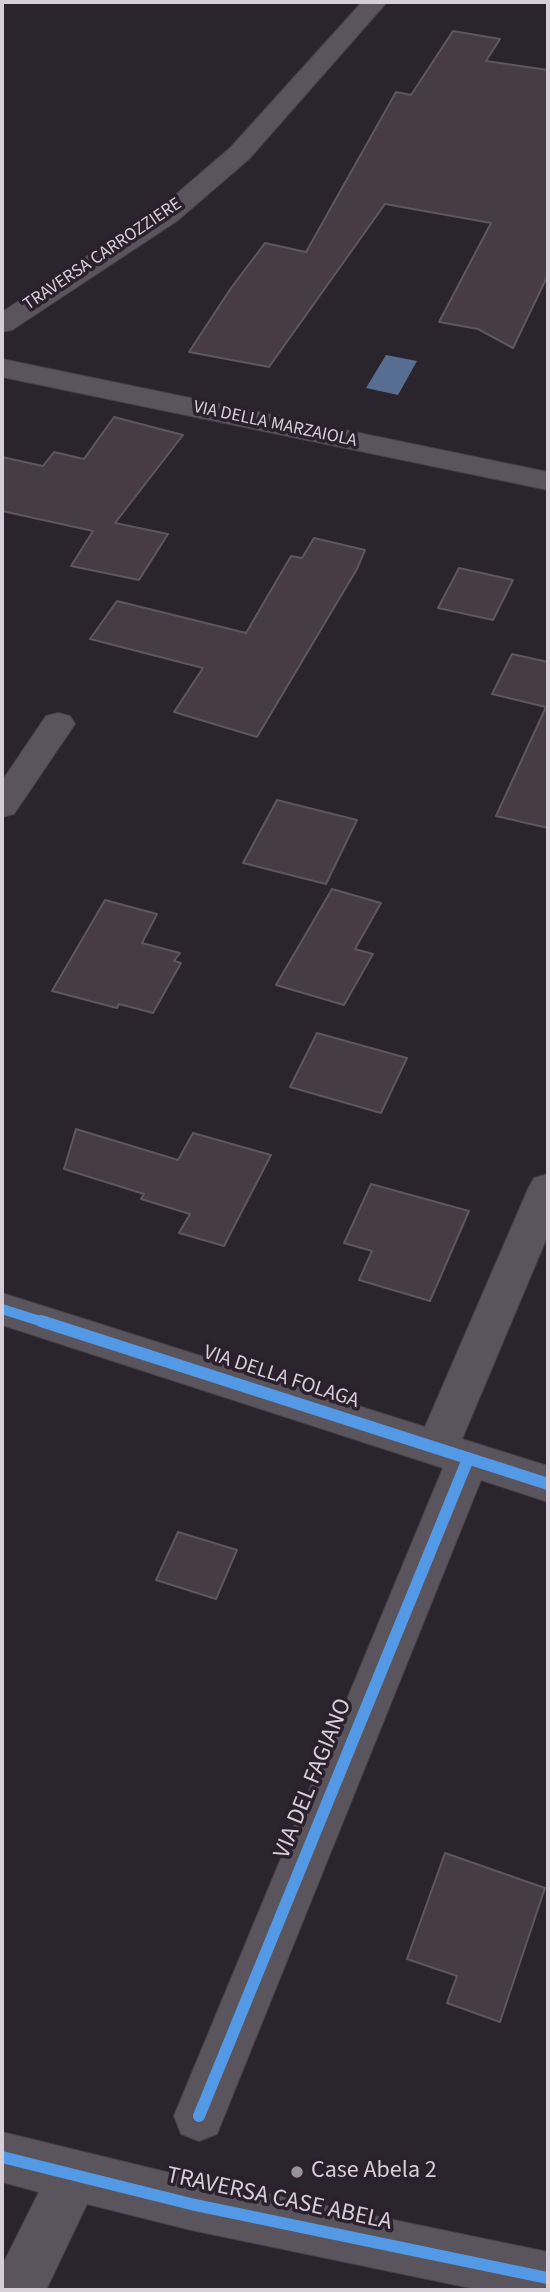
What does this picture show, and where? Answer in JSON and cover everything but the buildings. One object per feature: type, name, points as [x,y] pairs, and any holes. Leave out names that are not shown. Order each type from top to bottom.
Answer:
[{"type":"street","name":"TRAVERSA CARROZZIERE","points":[[2,324],[168,215],[240,153],[375,2]]},
{"type":"street","name":"VIA DELLA MARZAIOLA","points":[[2,368],[548,481]]},
{"type":"street","points":[[2,806],[58,724]]},
{"type":"street","name":"VIA DEL FAGIANO","points":[[199,2116],[453,1454],[548,1189]]},
{"type":"street","name":"VIA DELLA FOLAGA","points":[[2,1309],[548,1484]]},
{"type":"street","name":"TRAVERSA CASE ABELA","points":[[2,2157],[191,2204],[548,2278]]},
{"type":"street","points":[[18,2290],[74,2175]]},
{"type":"water","points":[[386,355],[417,361],[398,395],[366,388]]},
{"type":"cycle path","points":[[2,1309],[548,1484]]},
{"type":"cycle path","points":[[199,2116],[468,1459]]},
{"type":"cycle path","points":[[2,2157],[191,2204],[548,2278]]},
{"type":"place","name":"Case Abela 2","points":[[297,2172]]}]
